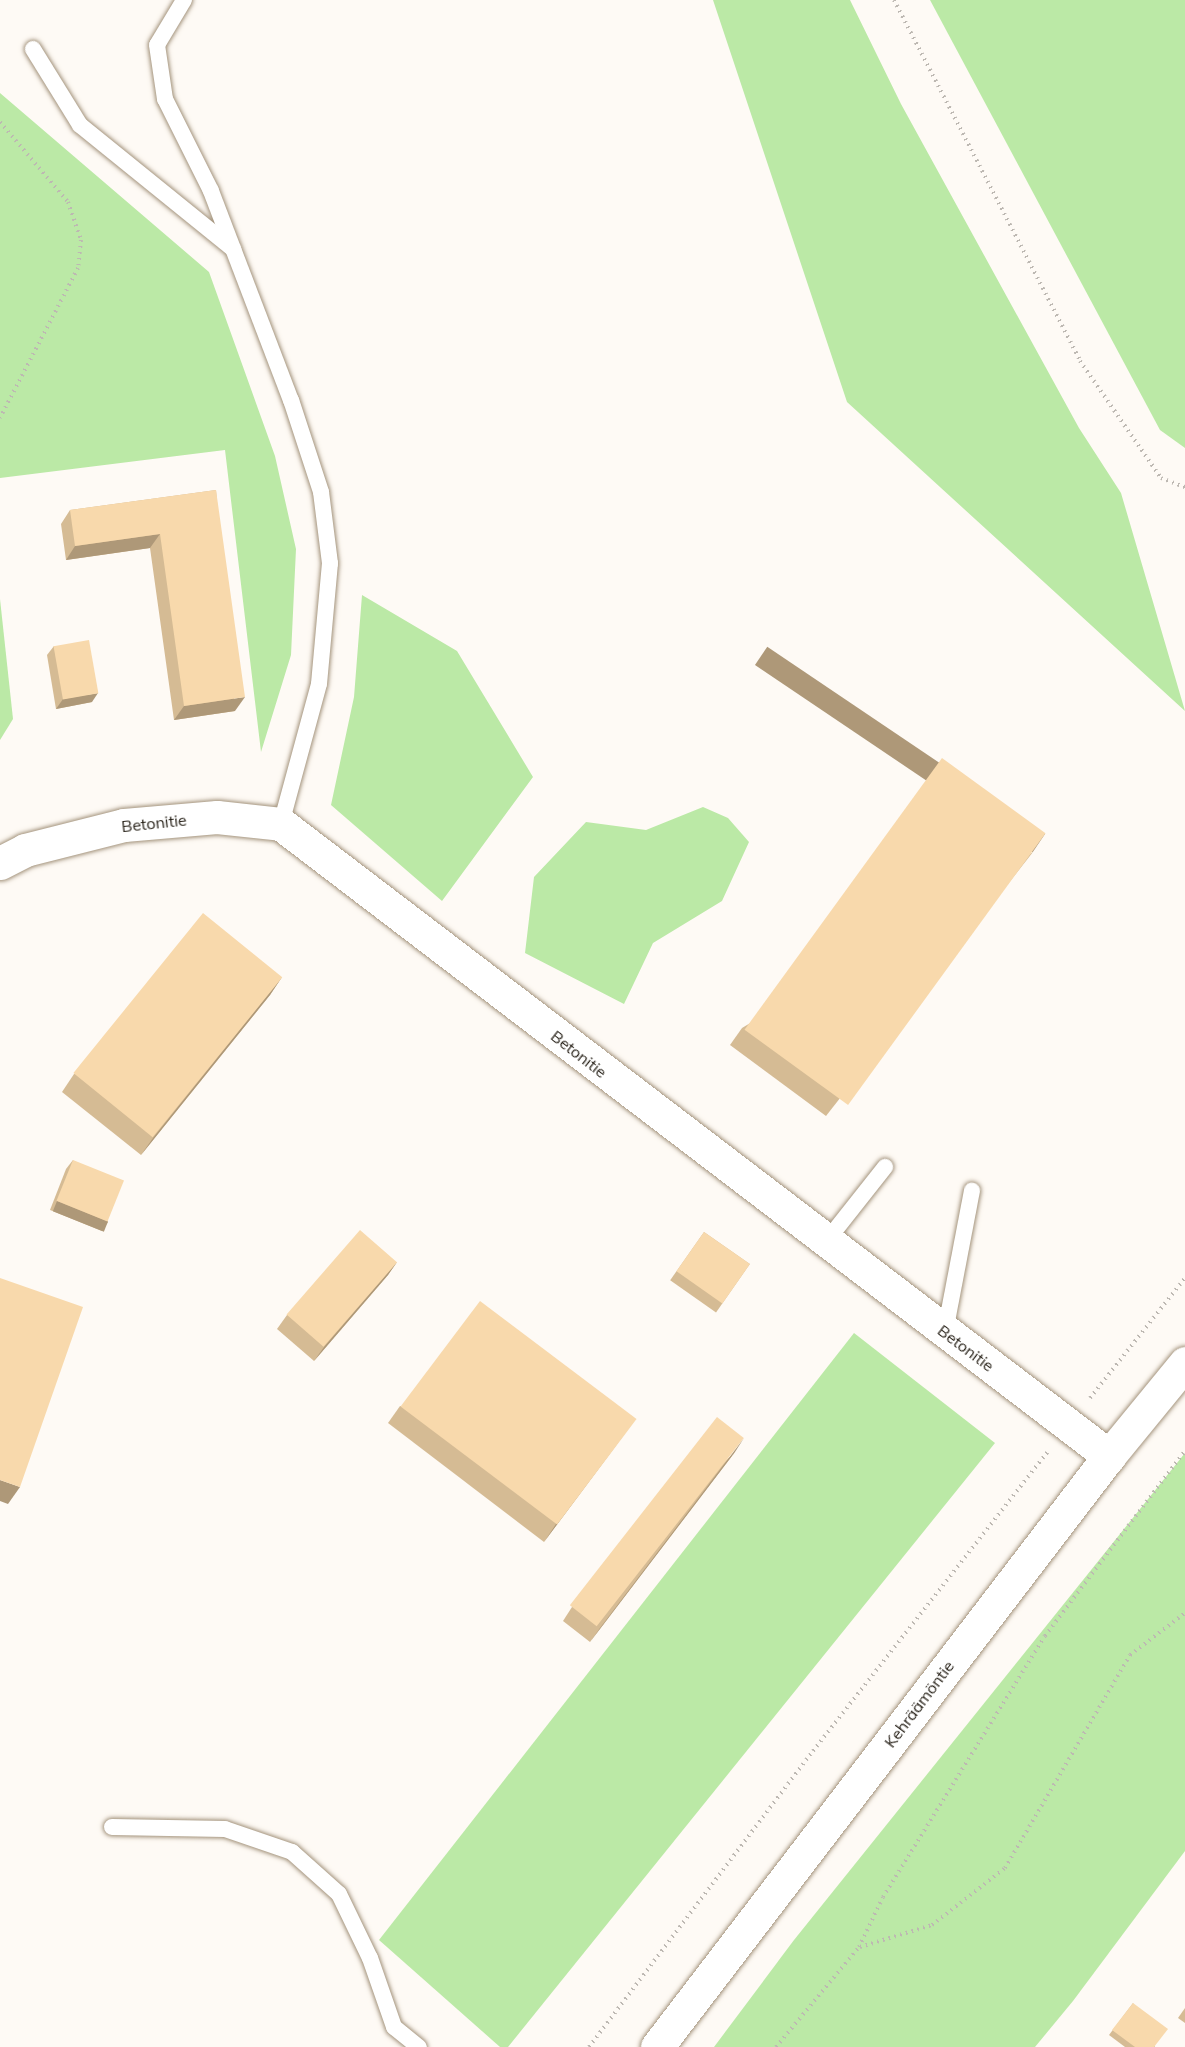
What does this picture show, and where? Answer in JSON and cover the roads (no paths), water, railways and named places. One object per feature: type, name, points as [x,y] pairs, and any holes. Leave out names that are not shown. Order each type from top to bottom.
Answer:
[{"type":"street","name":"Betonitie","points":[[0,863],[25,850],[124,825],[217,817],[281,824],[825,1243],[1109,1456]]},
{"type":"street","name":"Kehräämöntie","points":[[657,2047],[1109,1456],[1185,1363]]},
{"type":"lane","points":[[184,0],[157,45],[165,99],[211,191],[291,400],[321,492],[330,563],[319,684],[281,824]]},
{"type":"lane","points":[[33,48],[80,125],[233,249]]},
{"type":"lane","points":[[825,1243],[885,1167]]},
{"type":"lane","points":[[945,1332],[972,1191]]},
{"type":"lane","points":[[112,1827],[225,1829],[292,1852],[339,1894],[370,1958],[393,2027],[419,2047]]}]
